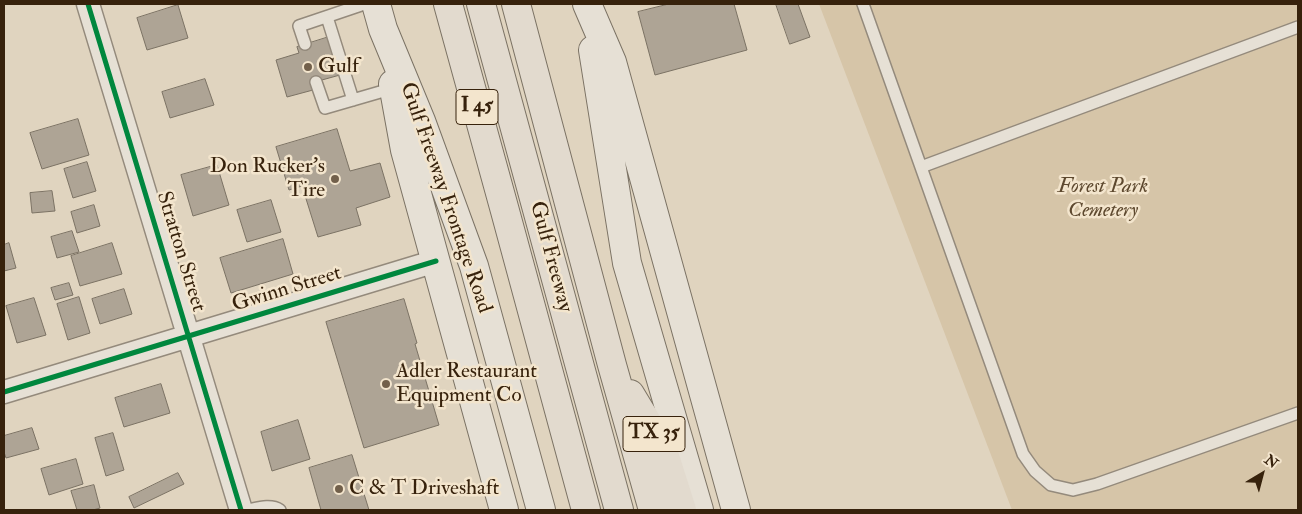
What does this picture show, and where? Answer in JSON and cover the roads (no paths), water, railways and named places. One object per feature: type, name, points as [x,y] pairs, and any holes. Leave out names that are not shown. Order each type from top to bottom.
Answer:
[{"type":"highway","name":"Gulf Freeway","points":[[448,4],[586,510]]},
{"type":"highway","name":"Gulf Freeway","points":[[481,4],[620,510]]},
{"type":"highway","name":"Gulf Freeway","points":[[516,4],[612,365],[653,510]]},
{"type":"highway","name":"TX 35","points":[[612,365],[662,447],[682,510]]},
{"type":"main road","points":[[586,4],[627,263],[699,510]]},
{"type":"main road","points":[[586,4],[612,62],[736,510]]},
{"type":"main road","points":[[379,16],[405,150],[504,510]]},
{"type":"main road","name":"Gulf Freeway Frontage Road","points":[[379,16],[421,121],[474,266],[541,510]]},
{"type":"street","name":"Stratton Street","points":[[88,4],[241,510]]},
{"type":"street","name":"Gwinn Street","points":[[4,392],[436,261]]},
{"type":"lane","points":[[305,44],[299,26],[364,4]]},
{"type":"lane","points":[[863,4],[1022,454],[1034,471],[1051,485],[1073,490],[1097,484],[1298,413]]},
{"type":"lane","points":[[327,17],[354,100]]},
{"type":"lane","points":[[921,166],[1298,27]]},
{"type":"lane","points":[[316,82],[325,108],[394,88]]},
{"type":"lane","points":[[248,510],[269,507],[280,510]]},
{"type":"place","name":"Gulf","points":[[308,67]]},
{"type":"place","name":"Don Rucker's Tire","points":[[335,179]]},
{"type":"place","name":"Adler Restaurant Equipment Co","points":[[386,384]]},
{"type":"place","name":"C & T Driveshaft","points":[[339,489]]},
{"type":"park label","name":"Forest Park Cemetery","points":[[1103,199]]}]
